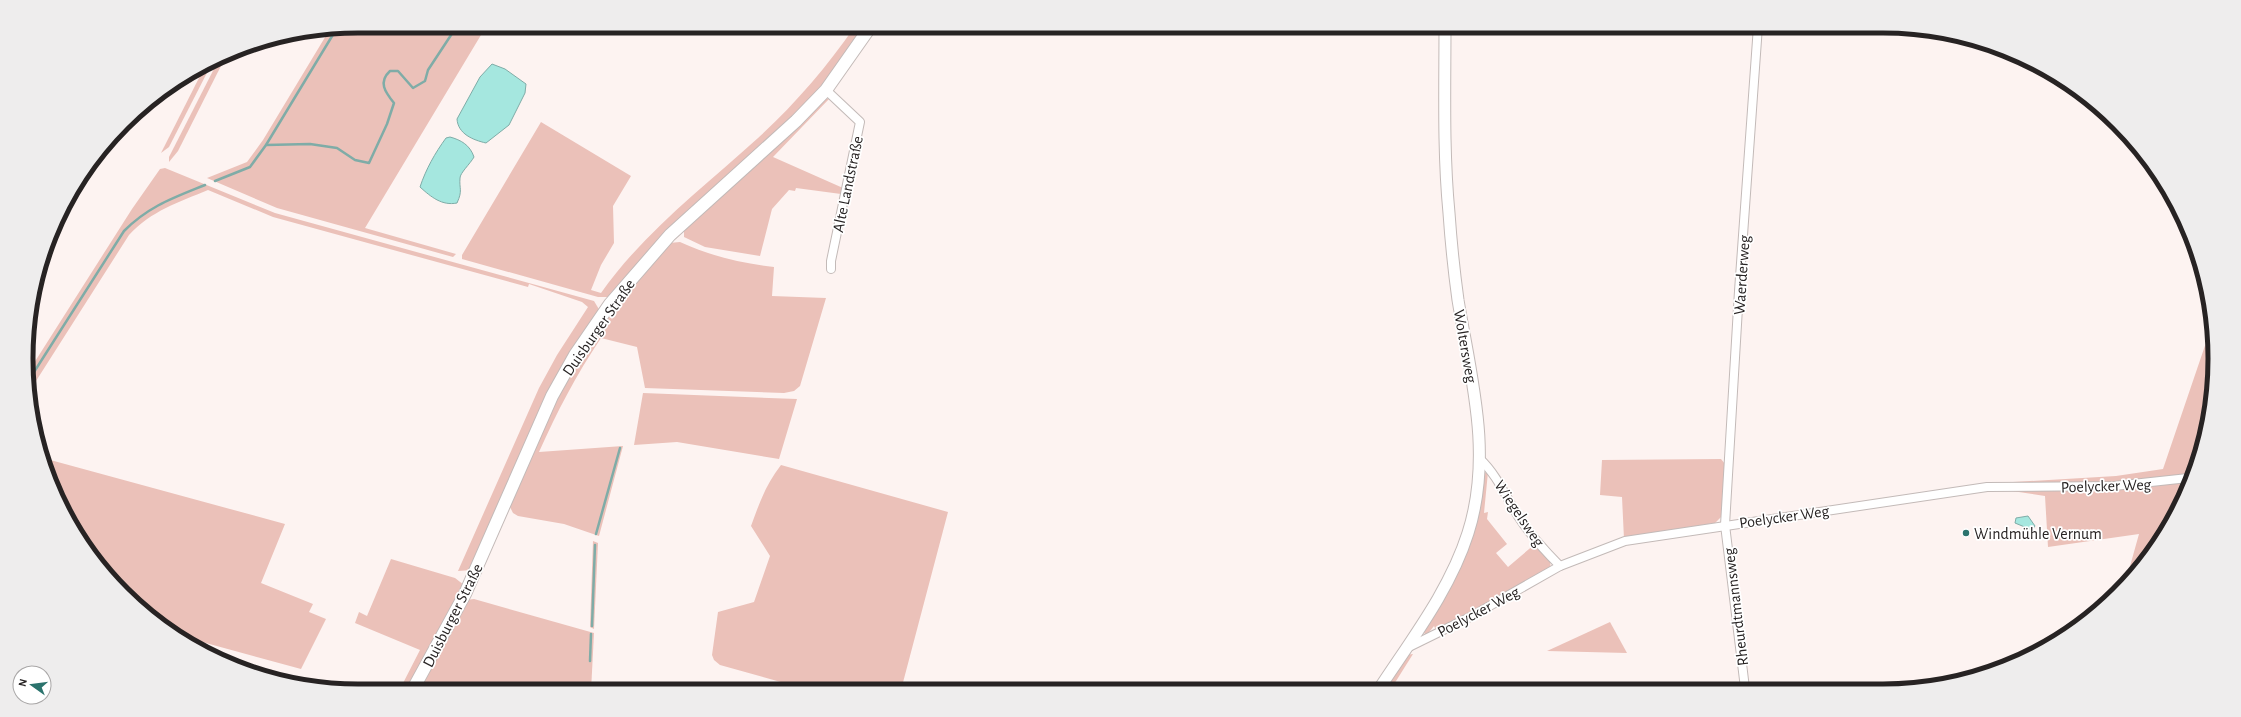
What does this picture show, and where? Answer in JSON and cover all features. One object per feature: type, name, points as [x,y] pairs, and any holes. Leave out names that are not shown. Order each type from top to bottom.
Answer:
[{"type":"main road","name":"Duisburger Straße","points":[[416,684],[465,594],[552,396],[588,336],[610,304],[670,235],[762,153],[826,90],[866,33]]},
{"type":"street","name":"Woltersweg","points":[[1382,684],[1442,591],[1458,559],[1468,532],[1477,490],[1480,459],[1479,426],[1458,298],[1449,212],[1445,33]]},
{"type":"street","name":"Waerderweg","points":[[1725,525],[1739,291],[1757,33]]},
{"type":"street","name":"Alte Landstraße","points":[[826,90],[860,122],[831,261],[831,269]]},
{"type":"street","name":"Wiegelsweg","points":[[1480,459],[1490,468],[1535,541],[1560,566]]},
{"type":"street","name":"Poelycker Weg","points":[[1405,649],[1472,616],[1560,566],[1625,541],[1987,487],[2114,486],[2185,478]]},
{"type":"street","name":"Rheurdtmannsweg","points":[[1725,525],[1745,684]]},
{"type":"shaded area","points":[[358,33],[480,33],[481,35],[365,228],[456,254],[453,257],[277,208],[207,178],[247,162],[263,140],[326,35]]},
{"type":"shaded area","points":[[850,33],[861,33],[818,92],[610,297],[598,297],[462,259],[462,255],[541,122],[631,176],[613,206],[614,243],[601,265],[591,290],[601,293],[636,250],[655,230],[758,138],[784,112],[810,85]]},
{"type":"shaded area","points":[[222,64],[178,151],[169,162],[169,157],[215,67]]},
{"type":"shaded area","points":[[208,71],[169,147],[161,153],[201,75]]},
{"type":"shaded area","points":[[824,98],[829,99],[773,157],[843,188],[841,194],[796,188],[795,191],[789,190],[772,209],[760,256],[705,247],[684,237],[684,228]]},
{"type":"shaded area","points":[[165,168],[275,213],[594,301],[600,311],[471,570],[458,571],[539,388],[557,355],[588,307],[582,302],[529,284],[528,287],[273,217],[208,190],[156,213],[129,235],[34,384],[33,364],[132,209],[160,169]]},
{"type":"shaded area","points":[[680,242],[726,258],[774,267],[772,296],[826,298],[800,386],[794,391],[784,393],[645,388],[637,347],[601,338],[567,394],[539,452],[623,446],[599,536],[564,524],[518,516],[513,513],[509,505],[557,397],[601,324],[669,243]]},
{"type":"shaded area","points":[[2207,339],[2207,380],[2202,422],[2186,474],[2112,483],[1996,483],[2116,476],[2163,469]]},
{"type":"shaded area","points":[[643,393],[797,399],[779,459],[677,442],[634,445]]},
{"type":"shaded area","points":[[1721,459],[1725,464],[1722,516],[1715,523],[1644,534],[1624,539],[1622,497],[1600,495],[1602,460]]},
{"type":"shaded area","points":[[49,460],[285,524],[261,583],[313,604],[309,612],[326,619],[301,669],[197,641],[160,617],[128,589],[100,557],[77,521],[67,502]]},
{"type":"shaded area","points":[[781,465],[948,512],[903,684],[788,684],[720,665],[714,660],[712,655],[718,612],[754,602],[770,556],[751,526],[760,502]]},
{"type":"shaded area","points":[[1488,472],[1484,513],[1488,512],[1487,519],[1507,544],[1496,553],[1508,567],[1535,544],[1544,552],[1550,561],[1550,569],[1436,630],[1434,626],[1426,636],[1422,629],[1441,601],[1483,473]]},
{"type":"shaded area","points":[[2184,481],[2164,521],[2153,539],[2141,557],[2129,571],[2139,534],[2048,547],[2045,496],[2012,491],[2145,487]]},
{"type":"shaded area","points":[[593,541],[598,543],[594,629],[590,627]]},
{"type":"shaded area","points":[[391,559],[455,578],[464,585],[411,684],[403,684],[420,650],[355,623],[359,612],[367,616]]},
{"type":"shaded area","points":[[474,599],[594,633],[591,684],[420,684],[466,600]]},
{"type":"shaded area","points":[[1610,622],[1627,653],[1547,651]]},
{"type":"shaded area","points":[[1413,654],[1394,684],[1386,684],[1405,655]]},
{"type":"water","points":[[492,64],[505,69],[526,84],[525,93],[509,125],[486,143],[467,136],[460,129],[457,119],[480,77]]},
{"type":"water","points":[[450,137],[465,144],[470,149],[474,157],[460,176],[459,199],[457,203],[452,204],[437,200],[420,187],[435,155],[446,138]]},
{"type":"water","points":[[2028,516],[2035,526],[2032,530],[2015,523],[2016,518]]},
{"type":"waterway","points":[[266,145],[310,144],[337,148],[355,160],[369,163],[387,124],[394,103],[384,87],[384,79],[386,75],[390,71],[398,71],[413,88],[425,81],[428,70],[452,33]]},
{"type":"waterway","points":[[215,181],[250,167],[266,145],[333,34]]},
{"type":"waterway","points":[[34,373],[124,231],[133,222],[152,209],[205,185]]},
{"type":"waterway","points":[[596,534],[620,448]]},
{"type":"waterway","points":[[592,626],[595,545]]},
{"type":"waterway","points":[[590,661],[591,634]]},
{"type":"place","name":"Windmühle Vernum","points":[[1966,533]]}]
